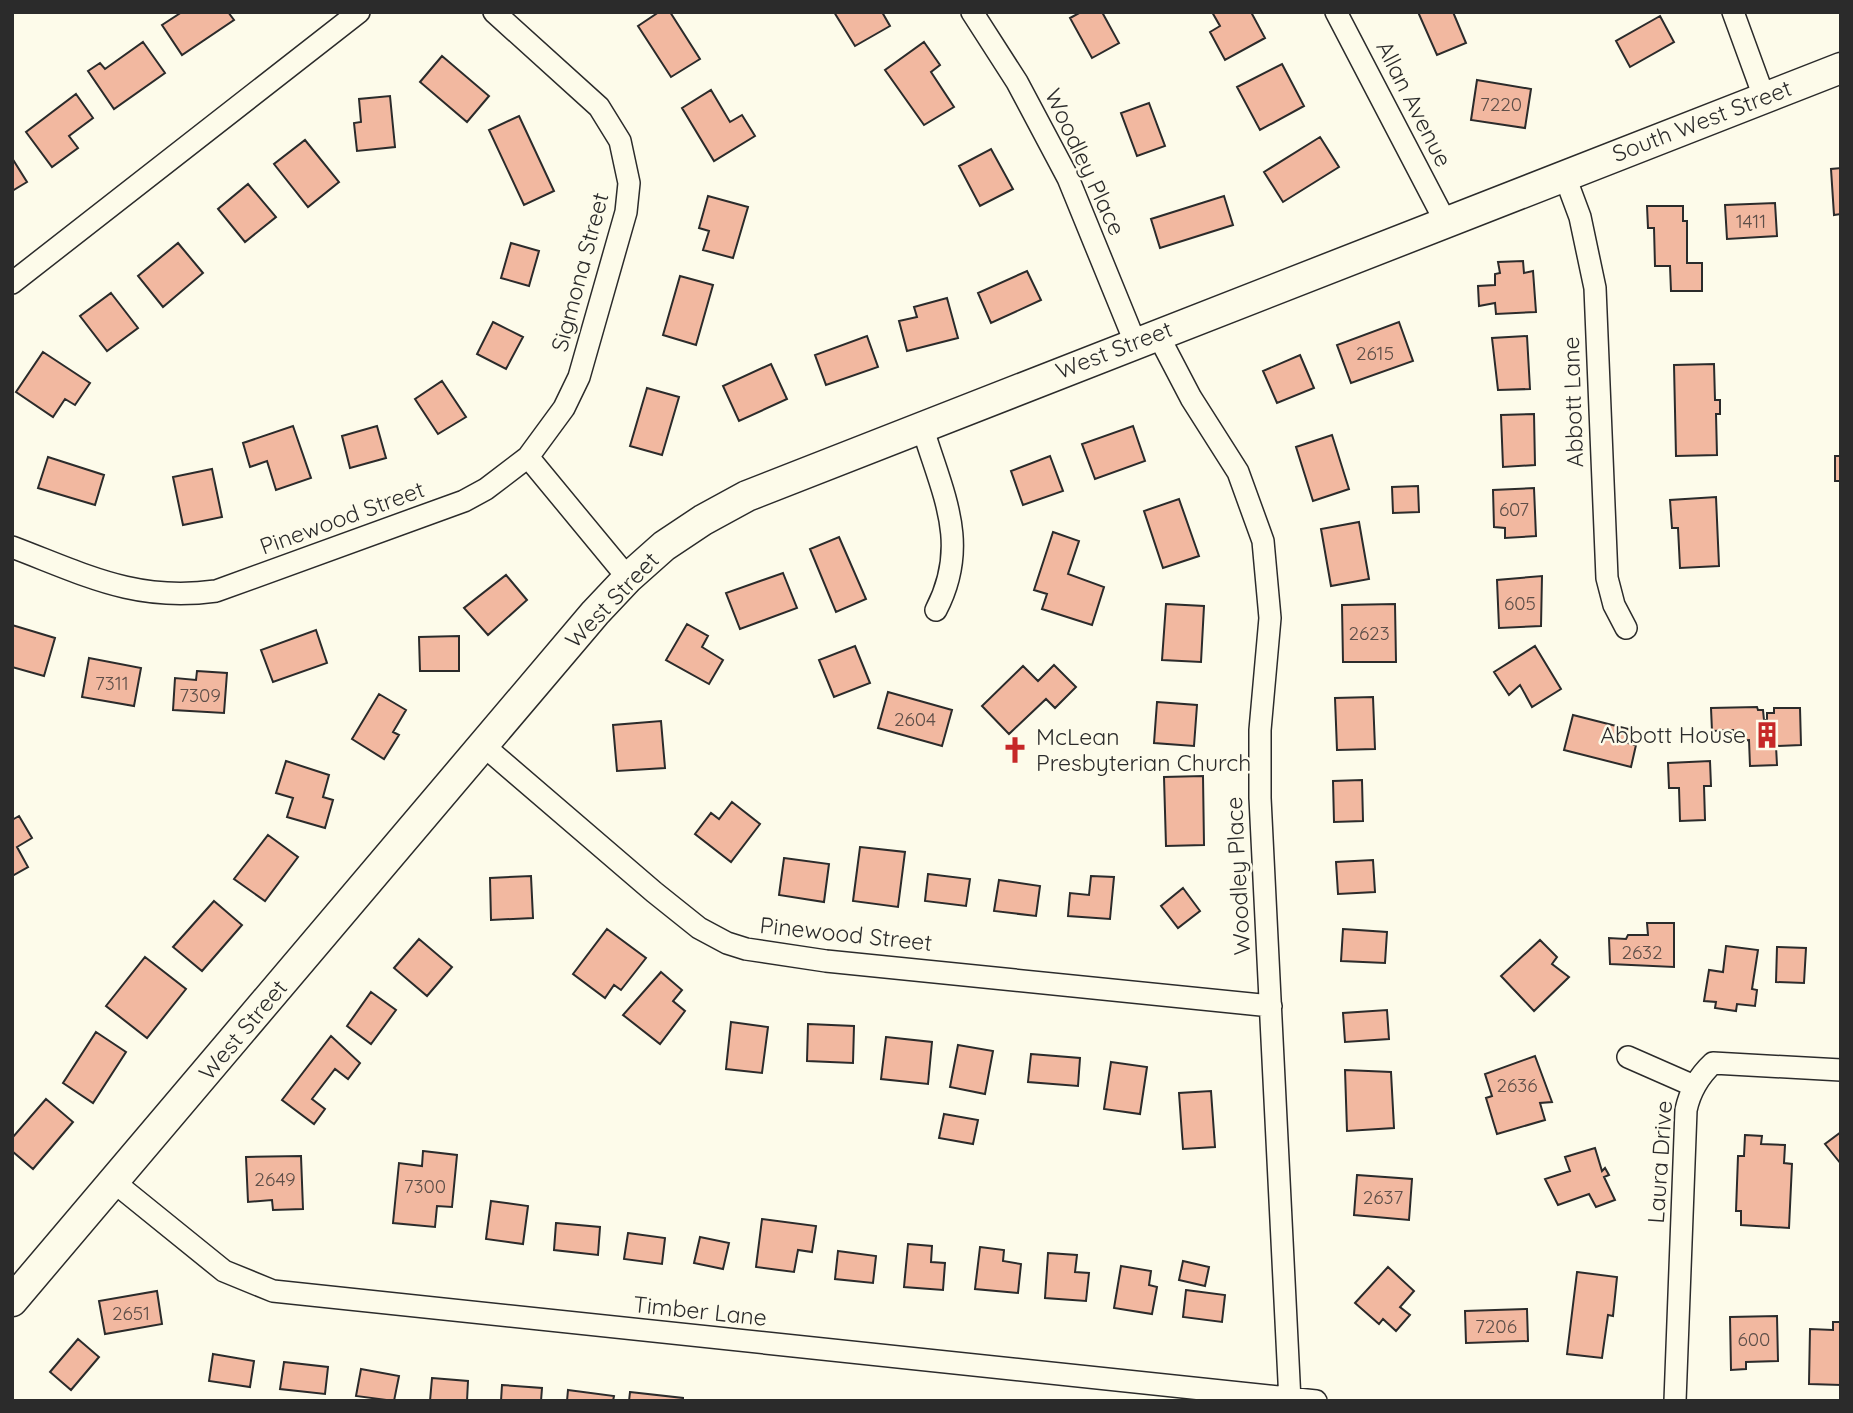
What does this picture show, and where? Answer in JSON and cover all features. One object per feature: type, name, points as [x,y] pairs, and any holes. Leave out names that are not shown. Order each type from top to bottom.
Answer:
[{"type":"main road","name":"South West Street","points":[[1564,174],[1841,68]]},
{"type":"main road","name":"West Street","points":[[12,1301],[628,578],[693,526],[747,496],[1564,174]]},
{"type":"street","points":[[12,283],[359,12]]},
{"type":"street","name":"Sigmona Street","points":[[494,12],[599,107],[620,141],[629,183],[626,212],[579,377],[564,408],[528,457]]},
{"type":"street","name":"Woodley Place","points":[[972,12],[1017,82],[1068,178],[1146,338],[1191,398],[1238,472],[1263,541],[1270,618],[1260,730],[1260,798],[1290,1400]]},
{"type":"street","name":"Allan Avenue","points":[[1336,12],[1445,221]]},
{"type":"street","points":[[1733,12],[1764,97]]},
{"type":"street","name":"Abbott Lane","points":[[1564,174],[1580,217],[1595,288],[1607,578],[1614,605],[1626,628]]},
{"type":"street","points":[[922,426],[954,538],[951,575],[936,610]]},
{"type":"street","points":[[528,457],[628,578]]},
{"type":"street","name":"Pinewood Street","points":[[12,547],[111,584],[152,594],[185,595],[216,591],[464,501],[486,489],[528,457]]},
{"type":"street","name":"Pinewood Street","points":[[484,746],[653,892],[699,928],[727,943],[746,949],[826,961],[1271,1006]]},
{"type":"street","points":[[1628,1057],[1694,1086]]},
{"type":"street","name":"Laura Drive","points":[[1675,1401],[1686,1110],[1694,1086],[1713,1063],[1841,1070]]},
{"type":"street","name":"Timber Lane","points":[[114,1182],[223,1271],[273,1291],[1316,1401]]},
{"type":"building","points":[[182,12],[228,12],[234,20],[182,55],[162,25]]},
{"type":"building","points":[[659,12],[670,12],[700,59],[671,77],[638,26]]},
{"type":"building","points":[[834,12],[882,12],[890,26],[855,46]]},
{"type":"building","points":[[1081,12],[1102,12],[1119,43],[1092,58],[1070,18]]},
{"type":"building","points":[[1212,12],[1251,12],[1265,38],[1225,60],[1210,32],[1220,26]]},
{"type":"building","points":[[1418,12],[1453,12],[1466,43],[1437,55]]},
{"type":"building","points":[[1660,16],[1674,42],[1630,67],[1616,41]]},
{"type":"building","points":[[143,42],[165,73],[114,109],[88,71],[100,63],[105,69]]},
{"type":"building","points":[[924,42],[940,65],[931,72],[954,107],[924,125],[885,70]]},
{"type":"building","points":[[442,56],[489,96],[467,122],[420,82]]},
{"type":"building","points":[[1282,64],[1304,106],[1260,130],[1237,87]]},
{"type":"building","points":[[1477,80],[1531,89],[1525,128],[1471,120]]},
{"type":"building","points":[[711,90],[730,122],[742,115],[755,136],[714,161],[682,108]]},
{"type":"building","points":[[76,94],[93,118],[69,136],[78,148],[52,167],[26,132]]},
{"type":"building","points":[[390,96],[395,147],[357,151],[354,123],[361,122],[359,99]]},
{"type":"building","points":[[1149,103],[1165,146],[1137,156],[1121,113]]},
{"type":"building","points":[[519,116],[554,191],[524,205],[489,130]]},
{"type":"building","points":[[1320,137],[1339,167],[1283,202],[1264,172]]},
{"type":"building","points":[[305,140],[339,182],[308,207],[274,164]]},
{"type":"building","points":[[991,149],[1013,189],[980,206],[959,166]]},
{"type":"building","points":[[12,158],[27,182],[12,191]]},
{"type":"building","points":[[1841,168],[1841,214],[1834,215],[1831,169]]},
{"type":"building","points":[[248,184],[276,217],[245,242],[218,209]]},
{"type":"building","points":[[708,196],[748,207],[733,258],[703,250],[709,231],[699,228]]},
{"type":"building","points":[[1224,196],[1233,225],[1160,248],[1151,219]]},
{"type":"building","points":[[1775,203],[1777,236],[1727,239],[1725,205]]},
{"type":"building","points":[[1647,206],[1683,206],[1683,221],[1687,221],[1687,263],[1702,263],[1702,291],[1671,291],[1670,266],[1655,266],[1654,228],[1648,228]]},
{"type":"building","points":[[178,243],[203,273],[163,307],[138,276]]},
{"type":"building","points":[[511,243],[539,251],[529,286],[501,278]]},
{"type":"building","points":[[1523,261],[1524,273],[1533,271],[1536,312],[1496,314],[1495,303],[1479,306],[1478,286],[1495,285],[1495,274],[1500,273],[1498,262]]},
{"type":"building","points":[[1027,271],[1041,300],[991,323],[978,293]]},
{"type":"building","points":[[680,276],[713,285],[696,345],[663,335]]},
{"type":"building","points":[[111,293],[138,328],[107,351],[80,316]]},
{"type":"building","points":[[947,298],[958,338],[907,351],[899,321],[917,317],[914,307]]},
{"type":"building","points":[[493,322],[523,337],[506,369],[477,354]]},
{"type":"building","points":[[1399,322],[1413,361],[1351,383],[1337,345]]},
{"type":"building","points":[[867,336],[878,367],[826,385],[815,355]]},
{"type":"building","points":[[1527,336],[1530,389],[1498,390],[1492,338]]},
{"type":"building","points":[[43,352],[90,383],[75,405],[65,399],[53,417],[16,392]]},
{"type":"building","points":[[1300,355],[1314,388],[1277,403],[1263,371]]},
{"type":"building","points":[[771,364],[787,399],[739,421],[723,386]]},
{"type":"building","points":[[1714,364],[1715,400],[1720,400],[1720,414],[1716,414],[1717,455],[1676,456],[1674,365]]},
{"type":"building","points":[[442,381],[466,417],[438,434],[415,399]]},
{"type":"building","points":[[647,388],[679,397],[662,455],[630,446]]},
{"type":"building","points":[[1534,414],[1535,465],[1503,467],[1501,415]]},
{"type":"building","points":[[293,426],[311,478],[276,490],[267,461],[250,467],[243,443]]},
{"type":"building","points":[[377,426],[386,458],[350,468],[342,436]]},
{"type":"building","points":[[1133,426],[1145,461],[1095,479],[1082,444]]},
{"type":"building","points":[[1332,435],[1349,489],[1313,501],[1296,447]]},
{"type":"building","points":[[1050,456],[1063,491],[1023,505],[1011,471]]},
{"type":"building","points":[[1835,456],[1841,456],[1841,481],[1835,481]]},
{"type":"building","points":[[48,457],[104,475],[95,505],[38,488]]},
{"type":"building","points":[[212,469],[222,517],[183,525],[173,477]]},
{"type":"building","points":[[1418,486],[1419,512],[1393,513],[1392,487]]},
{"type":"building","points":[[1534,488],[1536,536],[1505,538],[1505,528],[1494,527],[1493,490]]},
{"type":"building","points":[[1716,497],[1719,566],[1680,568],[1678,528],[1672,528],[1670,500]]},
{"type":"building","points":[[1179,499],[1199,556],[1163,568],[1144,511]]},
{"type":"building","points":[[1359,522],[1369,579],[1331,586],[1321,529]]},
{"type":"building","points":[[1053,532],[1079,541],[1068,574],[1104,587],[1092,625],[1042,609],[1047,594],[1034,590]]},
{"type":"building","points":[[839,537],[866,599],[836,612],[810,549]]},
{"type":"building","points":[[783,573],[797,608],[740,629],[726,593]]},
{"type":"building","points":[[506,575],[527,600],[488,635],[464,608]]},
{"type":"building","points":[[1542,576],[1541,626],[1499,628],[1497,580]]},
{"type":"building","points":[[1166,604],[1204,606],[1201,662],[1162,660]]},
{"type":"building","points":[[1395,604],[1396,662],[1343,662],[1342,605]]},
{"type":"building","points":[[687,624],[708,636],[702,647],[723,660],[709,684],[666,660]]},
{"type":"building","points":[[12,625],[55,638],[44,676],[12,667]]},
{"type":"building","points":[[316,630],[327,663],[273,682],[261,650]]},
{"type":"building","points":[[459,636],[459,671],[420,671],[419,637]]},
{"type":"building","points":[[855,646],[870,683],[834,697],[819,660]]},
{"type":"building","points":[[1535,646],[1561,689],[1532,707],[1520,685],[1509,695],[1494,672]]},
{"type":"building","points":[[89,658],[141,668],[134,706],[82,697]]},
{"type":"building","points":[[1054,665],[1076,687],[1055,708],[1046,699],[1009,734],[982,706],[1023,666],[1038,681]]},
{"type":"building","points":[[197,671],[227,673],[224,713],[173,710],[175,678],[196,680]]},
{"type":"building","points":[[888,692],[952,710],[942,746],[878,728]]},
{"type":"building","points":[[379,694],[406,710],[393,732],[399,735],[384,759],[352,739]]},
{"type":"building","points":[[1373,697],[1375,749],[1337,750],[1335,698]]},
{"type":"building","points":[[1157,702],[1197,705],[1194,746],[1154,743]]},
{"type":"building","name":"Abbott House","points":[[1757,707],[1758,710],[1763,710],[1764,720],[1767,720],[1767,713],[1774,713],[1774,708],[1800,708],[1801,745],[1776,746],[1777,765],[1750,766],[1749,740],[1733,741],[1733,730],[1712,731],[1711,708]]},
{"type":"building","points":[[1573,715],[1632,730],[1628,743],[1636,745],[1631,767],[1564,750]]},
{"type":"building","points":[[661,721],[665,768],[617,771],[613,725]]},
{"type":"building","points":[[286,761],[329,775],[323,797],[333,800],[325,828],[287,817],[293,798],[276,793]]},
{"type":"building","points":[[1710,761],[1711,786],[1704,786],[1705,820],[1680,821],[1679,788],[1669,788],[1668,763]]},
{"type":"building","points":[[1203,776],[1204,845],[1166,846],[1164,777]]},
{"type":"building","points":[[1362,780],[1363,821],[1334,822],[1333,781]]},
{"type":"building","points":[[732,802],[760,824],[731,862],[695,834],[711,813],[719,819]]},
{"type":"building","points":[[19,816],[32,838],[17,847],[28,867],[12,876],[12,820]]},
{"type":"building","points":[[268,835],[298,857],[265,901],[234,879]]},
{"type":"building","points":[[860,847],[905,852],[898,907],[853,901]]},
{"type":"building","points":[[784,858],[829,864],[824,902],[779,895]]},
{"type":"building","points":[[1373,860],[1375,892],[1338,894],[1336,862]]},
{"type":"building","points":[[928,874],[970,879],[966,906],[925,901]]},
{"type":"building","points":[[531,876],[533,918],[491,920],[490,878]]},
{"type":"building","points":[[1091,876],[1114,877],[1110,919],[1068,916],[1070,893],[1089,895]]},
{"type":"building","points":[[999,880],[1040,886],[1036,916],[994,911]]},
{"type":"building","points":[[1183,888],[1200,911],[1178,928],[1161,906]]},
{"type":"building","points":[[214,901],[242,925],[202,971],[173,947]]},
{"type":"building","points":[[1647,923],[1674,923],[1674,967],[1610,964],[1609,938],[1626,939],[1628,935],[1648,935]]},
{"type":"building","points":[[607,929],[646,958],[621,990],[614,985],[605,998],[573,974]]},
{"type":"building","points":[[1343,929],[1387,932],[1385,963],[1341,961]]},
{"type":"building","points":[[419,939],[452,967],[427,996],[394,968]]},
{"type":"building","points":[[1540,940],[1557,957],[1552,964],[1569,977],[1534,1011],[1501,976]]},
{"type":"building","points":[[1726,946],[1758,950],[1752,989],[1757,990],[1755,1006],[1737,1004],[1736,1011],[1715,1008],[1716,1002],[1704,1001],[1709,970],[1723,972]]},
{"type":"building","points":[[1777,947],[1806,948],[1804,983],[1776,982]]},
{"type":"building","points":[[145,957],[186,989],[147,1038],[106,1006]]},
{"type":"building","points":[[661,972],[682,990],[673,1001],[685,1011],[660,1044],[623,1015]]},
{"type":"building","points":[[371,992],[396,1010],[371,1044],[347,1026]]},
{"type":"building","points":[[1387,1010],[1389,1039],[1345,1042],[1343,1013]]},
{"type":"building","points":[[731,1022],[768,1027],[762,1073],[726,1069]]},
{"type":"building","points":[[808,1024],[854,1026],[853,1063],[807,1061]]},
{"type":"building","points":[[96,1032],[126,1052],[93,1103],[63,1083]]},
{"type":"building","points":[[331,1036],[360,1063],[348,1079],[335,1069],[312,1099],[325,1109],[314,1124],[282,1100]]},
{"type":"building","points":[[886,1037],[932,1042],[928,1084],[881,1079]]},
{"type":"building","points":[[958,1045],[993,1051],[985,1094],[950,1087]]},
{"type":"building","points":[[1031,1054],[1080,1058],[1078,1086],[1028,1082]]},
{"type":"building","points":[[1535,1056],[1552,1102],[1540,1103],[1545,1120],[1497,1134],[1486,1098],[1492,1096],[1485,1074]]},
{"type":"building","points":[[1111,1062],[1147,1067],[1140,1114],[1104,1109]]},
{"type":"building","points":[[1345,1070],[1391,1072],[1394,1128],[1347,1131]]},
{"type":"building","points":[[1211,1091],[1215,1147],[1183,1149],[1179,1093]]},
{"type":"building","points":[[46,1099],[73,1122],[33,1169],[12,1151],[12,1138]]},
{"type":"building","points":[[944,1114],[978,1120],[973,1144],[939,1138]]},
{"type":"building","points":[[1841,1132],[1841,1164],[1825,1144]]},
{"type":"building","points":[[1745,1135],[1762,1136],[1761,1144],[1785,1145],[1784,1163],[1792,1164],[1789,1228],[1741,1225],[1741,1211],[1736,1211],[1738,1156],[1744,1156]]},
{"type":"building","points":[[1595,1148],[1602,1171],[1605,1168],[1609,1175],[1604,1177],[1615,1200],[1596,1207],[1589,1194],[1558,1205],[1545,1179],[1570,1171],[1565,1157]]},
{"type":"building","points":[[423,1151],[457,1155],[452,1207],[437,1206],[435,1227],[393,1223],[399,1163],[422,1166]]},
{"type":"building","points":[[301,1156],[303,1209],[273,1210],[272,1200],[248,1202],[246,1157]]},
{"type":"building","points":[[1357,1175],[1412,1179],[1409,1220],[1354,1215]]},
{"type":"building","points":[[491,1201],[528,1206],[523,1244],[486,1239]]},
{"type":"building","points":[[762,1219],[816,1226],[812,1252],[798,1250],[794,1272],[756,1267]]},
{"type":"building","points":[[556,1223],[600,1227],[598,1255],[554,1250]]},
{"type":"building","points":[[628,1233],[665,1238],[662,1264],[624,1259]]},
{"type":"building","points":[[700,1237],[729,1243],[723,1269],[694,1263]]},
{"type":"building","points":[[908,1244],[932,1246],[931,1262],[945,1263],[943,1290],[904,1287]]},
{"type":"building","points":[[980,1247],[1004,1250],[1003,1261],[1021,1264],[1018,1293],[975,1289]]},
{"type":"building","points":[[838,1251],[876,1256],[873,1283],[835,1279]]},
{"type":"building","points":[[1048,1253],[1077,1255],[1075,1272],[1089,1273],[1086,1301],[1045,1298]]},
{"type":"building","points":[[1183,1261],[1209,1267],[1205,1286],[1179,1280]]},
{"type":"building","points":[[1121,1266],[1151,1271],[1149,1285],[1157,1287],[1152,1314],[1114,1308]]},
{"type":"building","points":[[1388,1267],[1414,1291],[1400,1307],[1410,1315],[1396,1331],[1383,1319],[1379,1324],[1355,1303]]},
{"type":"building","points":[[1577,1272],[1617,1277],[1613,1316],[1608,1315],[1602,1358],[1567,1354]]},
{"type":"building","points":[[1186,1290],[1225,1295],[1222,1322],[1183,1317]]},
{"type":"building","points":[[157,1291],[162,1324],[105,1334],[99,1301]]},
{"type":"building","points":[[1527,1309],[1528,1341],[1466,1343],[1465,1311]]},
{"type":"building","points":[[1777,1316],[1778,1361],[1746,1362],[1746,1369],[1731,1370],[1730,1317]]},
{"type":"building","points":[[1833,1322],[1841,1322],[1841,1385],[1809,1384],[1810,1329],[1833,1330]]},
{"type":"building","points":[[78,1339],[99,1357],[71,1390],[50,1372]]},
{"type":"building","points":[[213,1354],[254,1361],[250,1387],[209,1381]]},
{"type":"building","points":[[284,1362],[328,1367],[325,1394],[280,1389]]},
{"type":"building","points":[[361,1369],[399,1376],[394,1401],[356,1396]]},
{"type":"building","points":[[432,1378],[468,1381],[467,1401],[430,1401]]},
{"type":"building","points":[[502,1385],[542,1388],[541,1401],[501,1401]]},
{"type":"building","points":[[568,1390],[614,1396],[613,1401],[567,1401]]},
{"type":"building","points":[[630,1392],[683,1398],[683,1401],[629,1401]]},
{"type":"place","name":"Abbott House","points":[[1767,735]]},
{"type":"place","name":"McLean Presbyterian Church","points":[[1015,750]]}]
